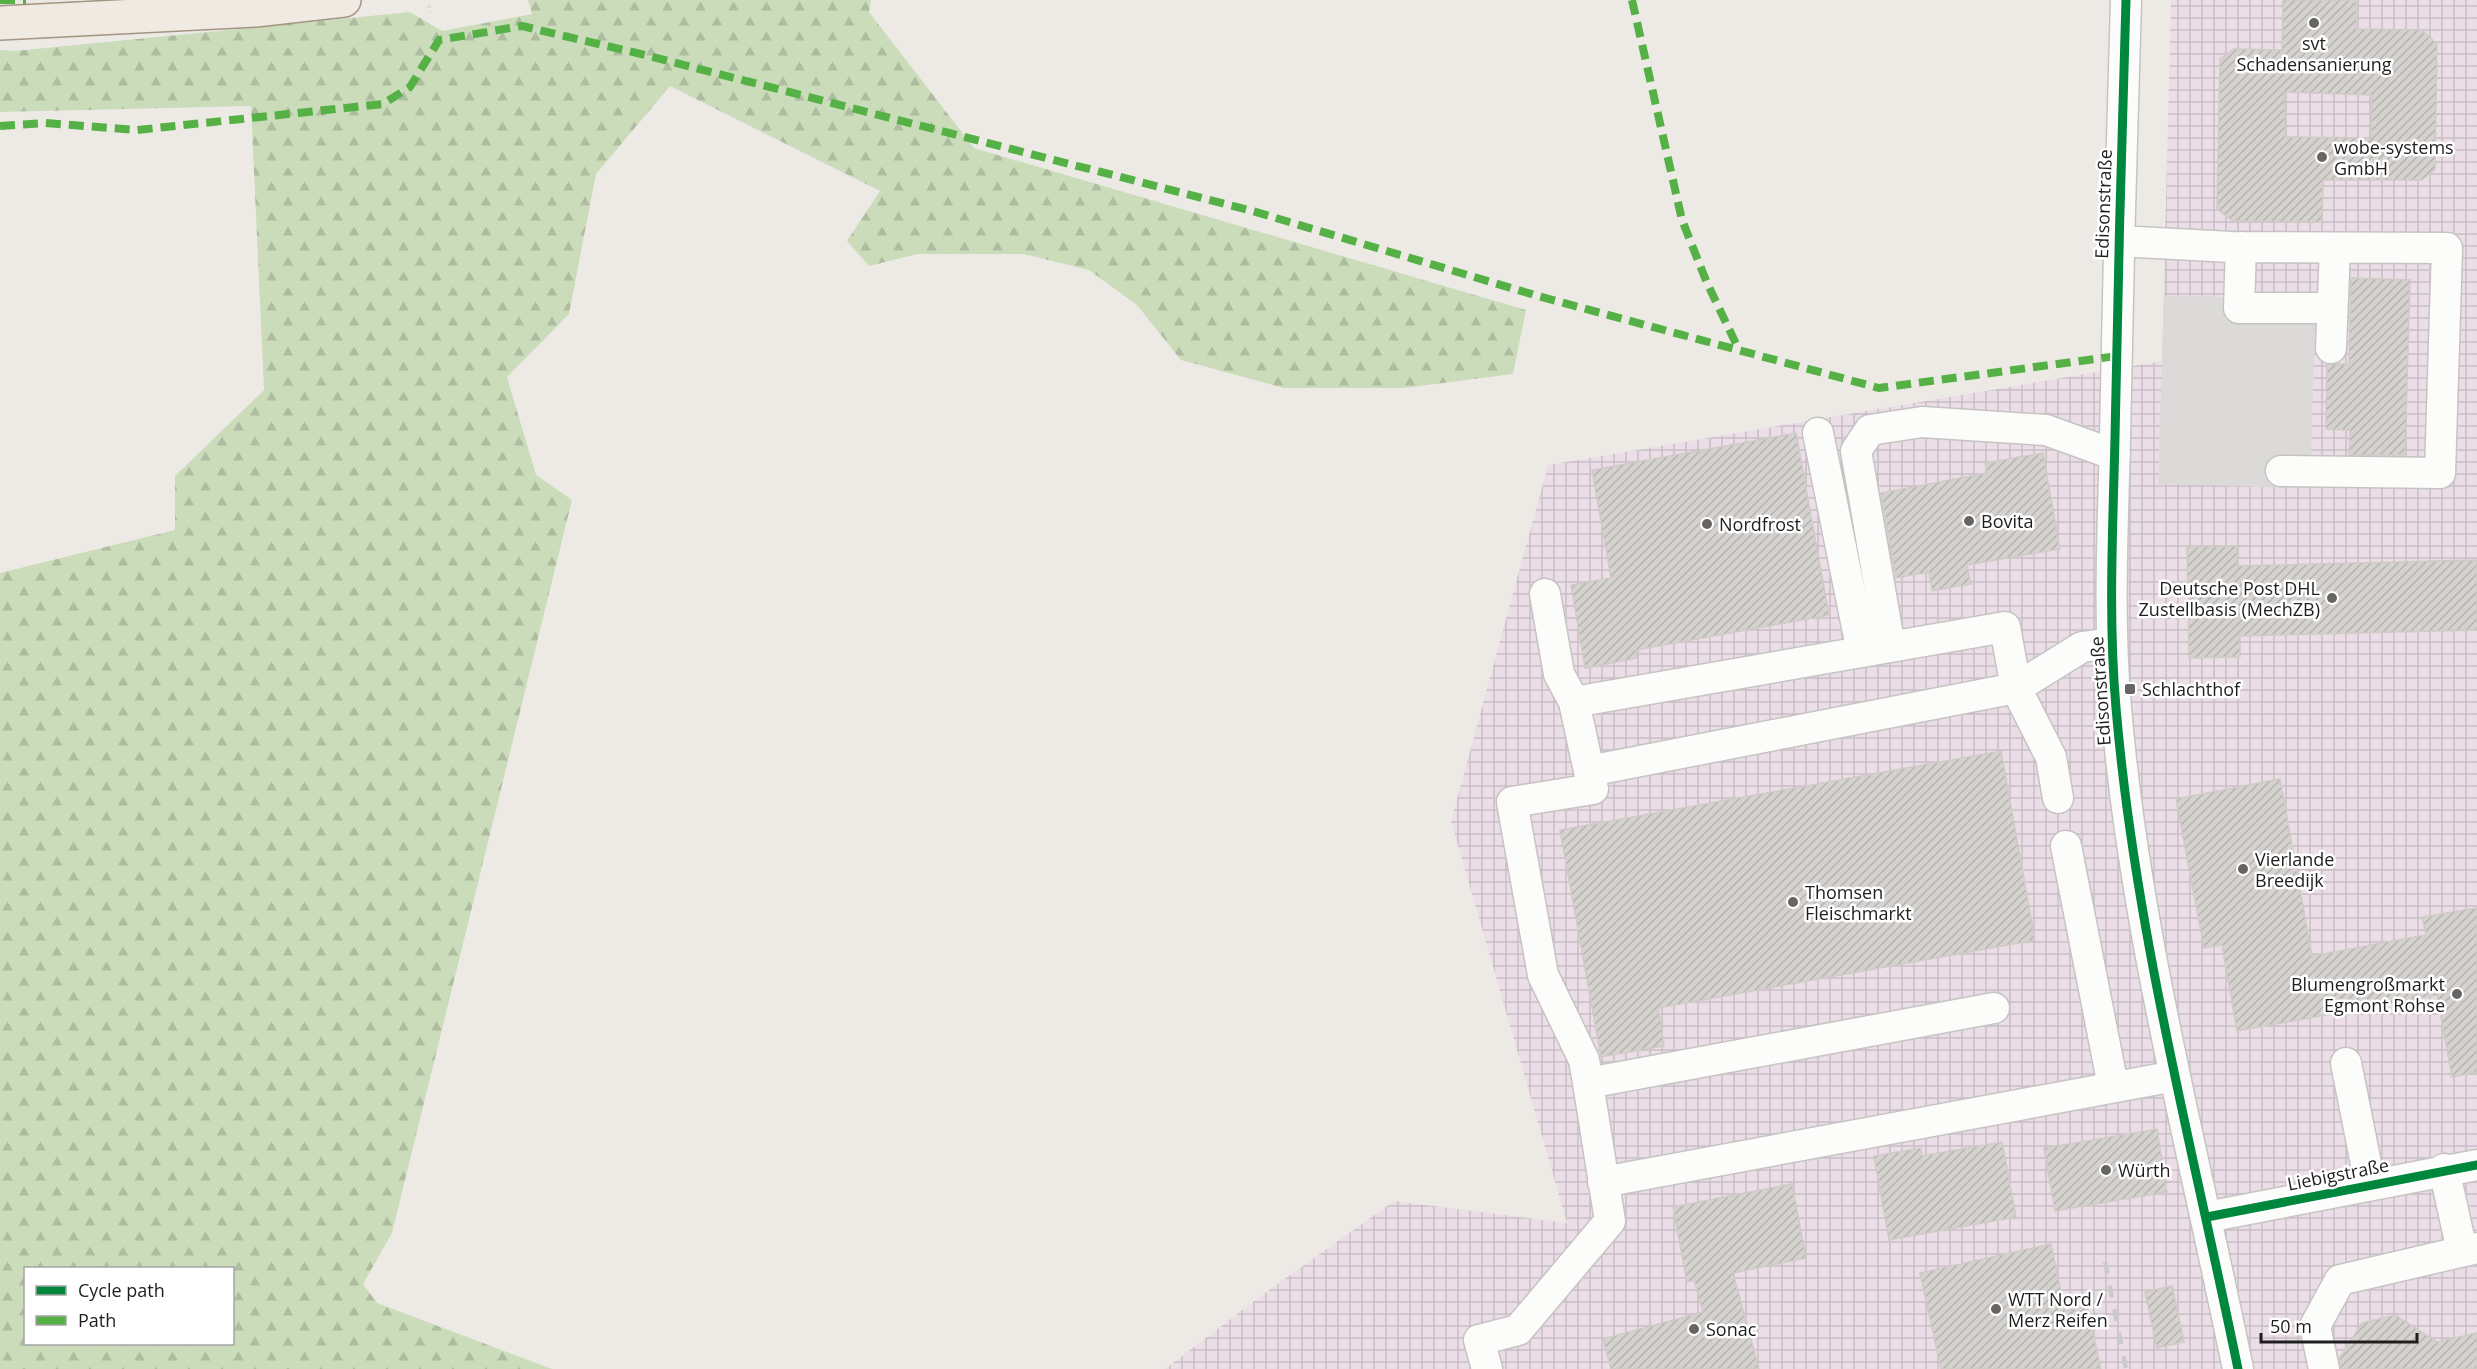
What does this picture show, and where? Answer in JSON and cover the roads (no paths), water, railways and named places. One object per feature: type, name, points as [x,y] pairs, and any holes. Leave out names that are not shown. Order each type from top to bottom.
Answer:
[{"type":"main road","points":[[0,23],[255,10],[344,0]]},
{"type":"street","name":"Edisonstraße","points":[[2126,0],[2112,643],[2115,704],[2127,814],[2140,899],[2175,1076],[2238,1369]]},
{"type":"street","points":[[2119,241],[2241,247],[2447,248],[2440,473],[2281,471]]},
{"type":"street","points":[[2241,247],[2239,308],[2332,308]]},
{"type":"street","points":[[2331,348],[2335,248]]},
{"type":"street","points":[[1876,650],[1856,451],[1870,430],[1922,422],[2046,430],[2115,455]]},
{"type":"street","points":[[1818,433],[1876,650]]},
{"type":"street","points":[[1487,1369],[1479,1340],[1518,1330],[1610,1221],[1584,1060],[1543,975],[1512,802],[1593,789],[1574,702],[1559,674],[1545,594]]},
{"type":"street","points":[[1574,702],[2005,627],[2016,688],[2051,757],[2058,798]]},
{"type":"street","points":[[1588,771],[2016,688],[2082,647],[2112,643]]},
{"type":"street","points":[[2066,846],[2113,1086]]},
{"type":"street","points":[[1588,1083],[1994,1008]]},
{"type":"street","points":[[2346,1063],[2370,1184]]},
{"type":"street","points":[[1603,1182],[2175,1076]]},
{"type":"street","name":"Liebigstraße","points":[[2207,1217],[2477,1165]]},
{"type":"street","points":[[2324,1369],[2315,1326],[2340,1280],[2469,1249],[2444,1170]]},
{"type":"railway","points":[[2105,1262],[2126,1369]]},
{"type":"place","name":"svt Schadensanierung","points":[[2314,23]]},
{"type":"place","name":"wobe-systems GmbH","points":[[2322,157]]},
{"type":"place","name":"Bovita","points":[[1969,521]]},
{"type":"place","name":"Nordfrost","points":[[1707,524]]},
{"type":"place","name":"Deutsche Post DHL Zustellbasis (MechZB)","points":[[2332,598]]},
{"type":"place","name":"Schlachthof","points":[[2130,689]]},
{"type":"place","name":"Vierlande Breedijk","points":[[2243,869]]},
{"type":"place","name":"Thomsen Fleischmarkt","points":[[1793,902]]},
{"type":"place","name":"Blumengroßmarkt Egmont Rohse","points":[[2457,994]]},
{"type":"place","name":"Würth","points":[[2106,1170]]},
{"type":"place","name":"WTT Nord / Merz Reifen","points":[[1996,1309]]},
{"type":"place","name":"Sonac","points":[[1694,1329]]}]
